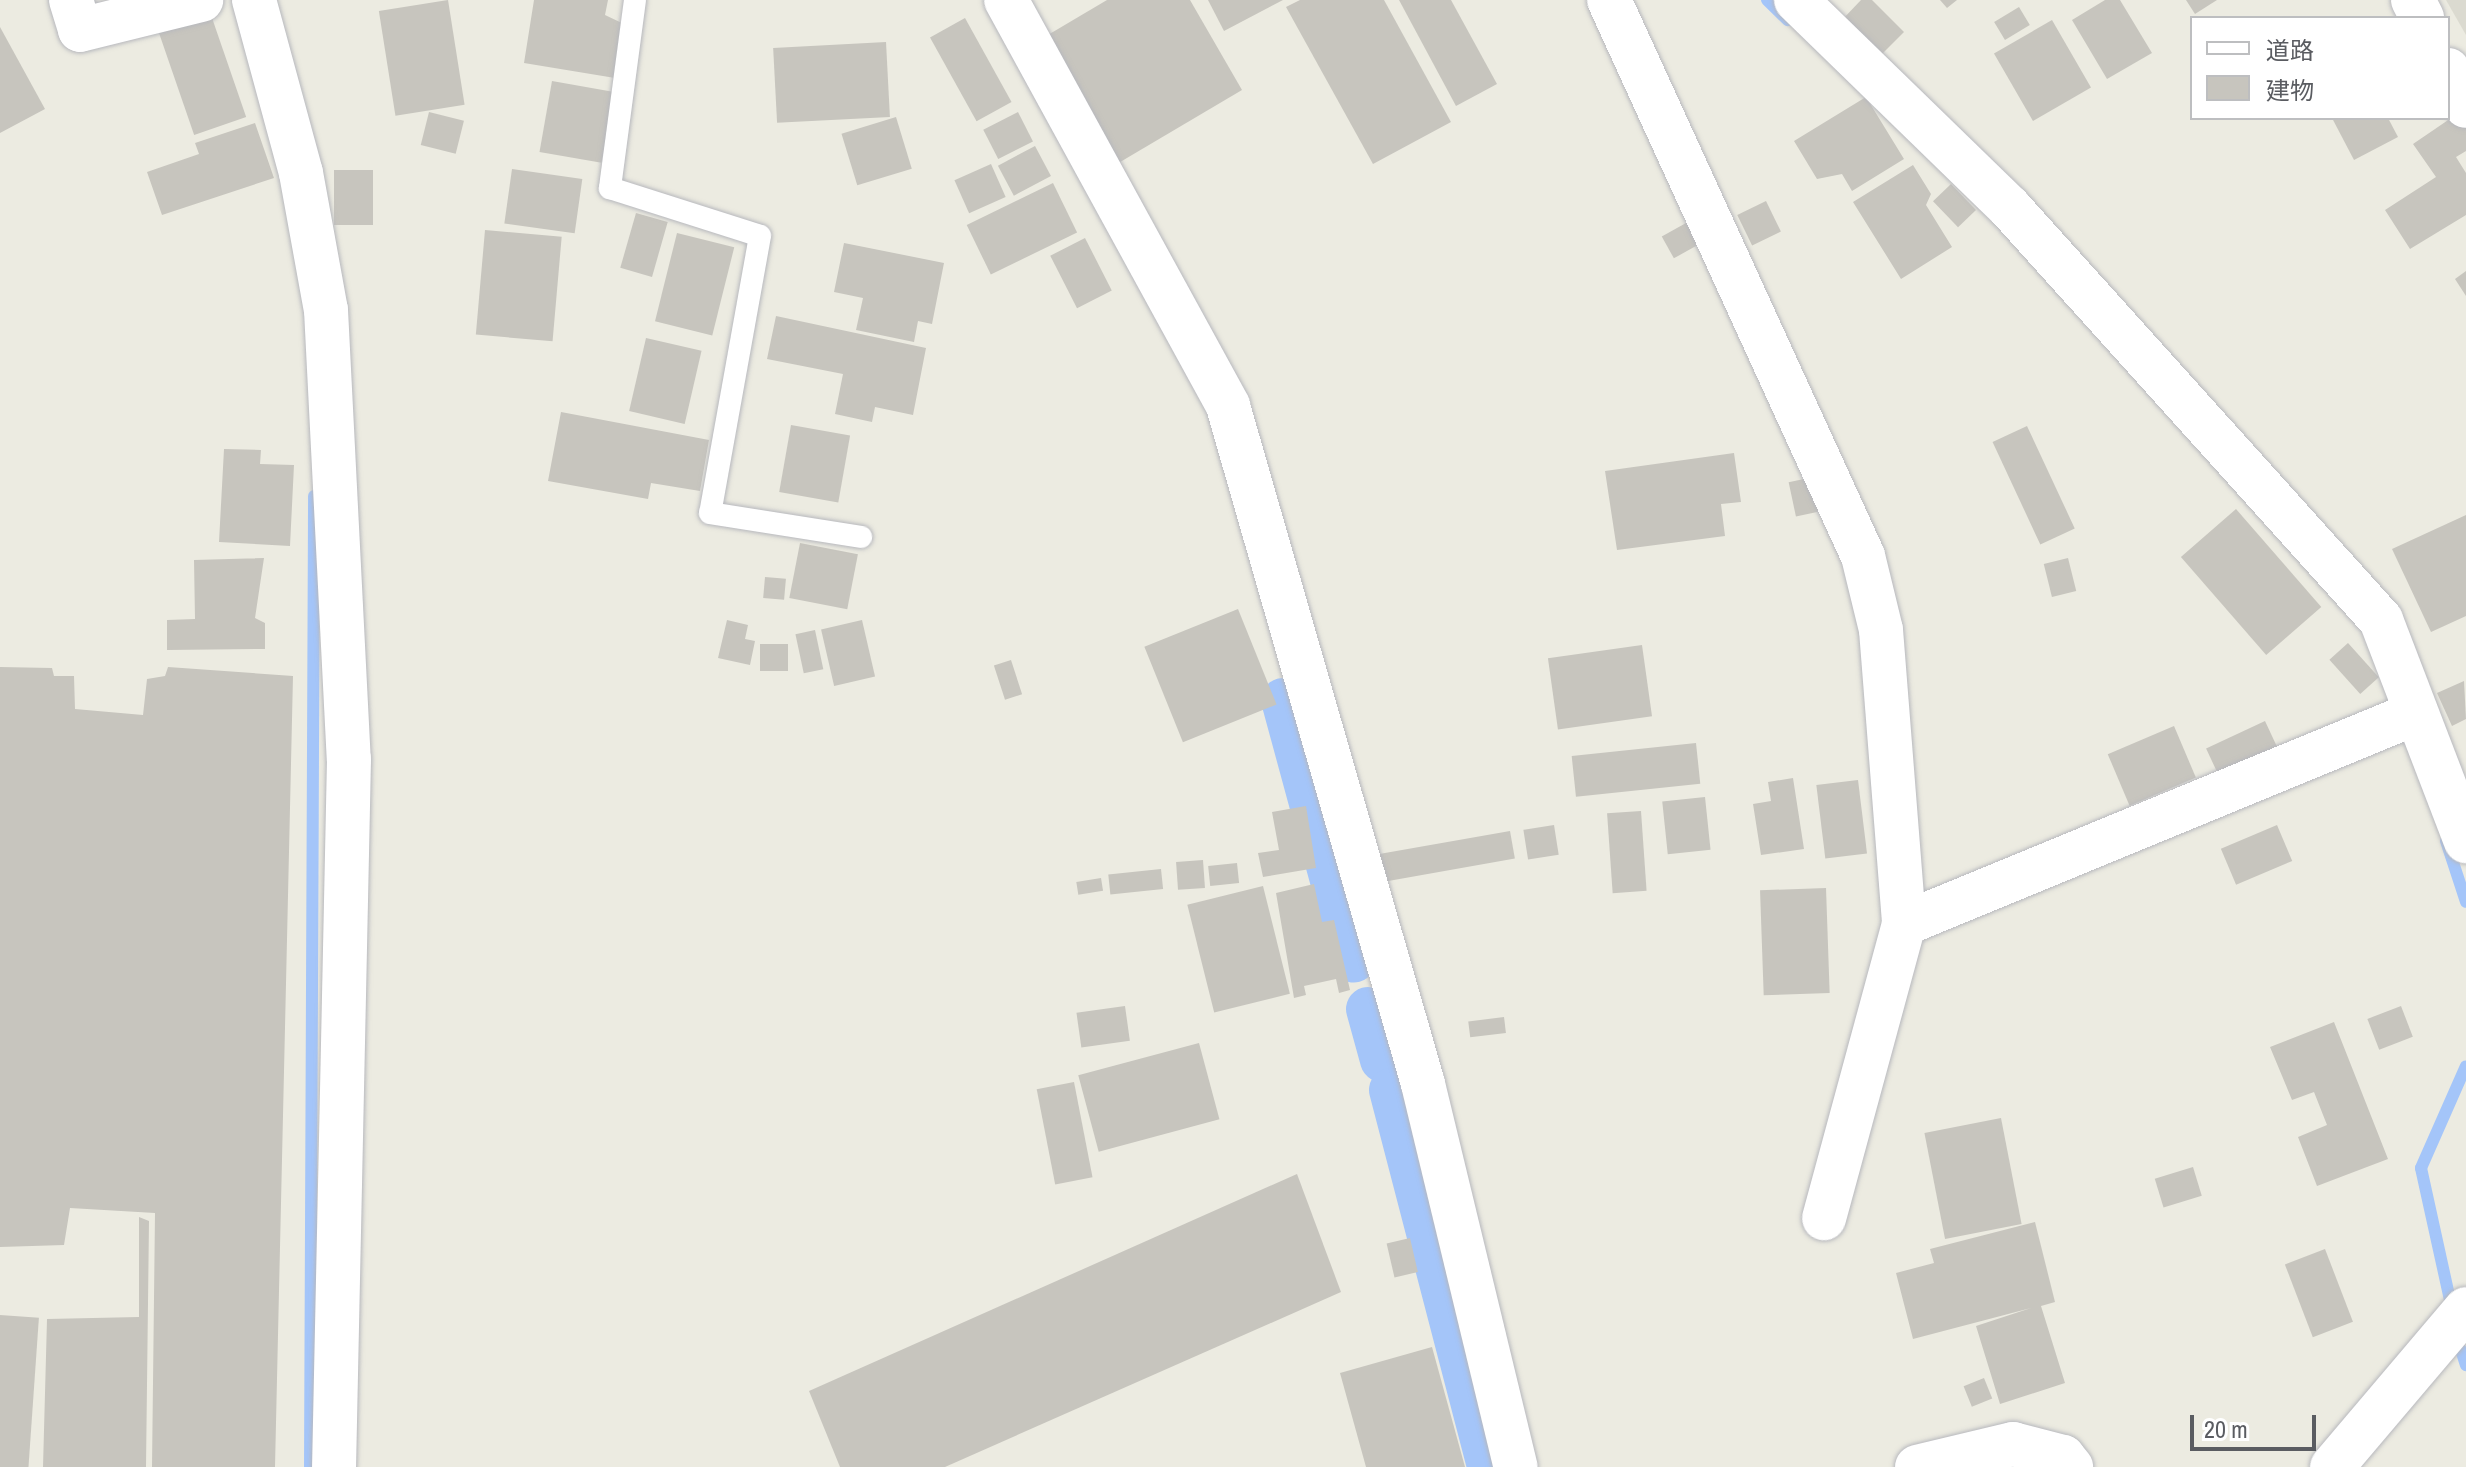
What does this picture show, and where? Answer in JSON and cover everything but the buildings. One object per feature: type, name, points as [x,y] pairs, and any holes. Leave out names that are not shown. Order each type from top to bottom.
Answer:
[{"type":"street","points":[[71,0],[80,30],[201,0]]},
{"type":"street","points":[[254,0],[301,173],[326,310],[349,759],[334,1467]]},
{"type":"street","points":[[1006,0],[1228,406],[1423,1084],[1516,1467]]},
{"type":"street","points":[[1609,0],[1863,556],[1881,630],[1904,924],[1824,1218]]},
{"type":"street","points":[[1796,0],[2009,207],[2381,620],[2466,841]]},
{"type":"street","points":[[2450,74],[2466,106]]},
{"type":"street","points":[[1904,924],[2416,713]]},
{"type":"street","points":[[2332,1467],[2466,1309]]},
{"type":"street","points":[[1917,1467],[2013,1444],[2063,1457],[2071,1467]]},
{"type":"lane","points":[[635,0],[610,188],[760,236],[710,513],[861,537]]},
{"type":"shaded area","points":[[2446,0],[2466,0],[2466,35]]},
{"type":"waterway","points":[[1767,0],[1788,20]]},
{"type":"waterway","points":[[310,1467],[314,496]]},
{"type":"waterway","points":[[1283,700],[1354,961]]},
{"type":"waterway","points":[[2446,841],[2466,902]]},
{"type":"waterway","points":[[1368,1009],[1382,1060]]},
{"type":"waterway","points":[[2450,1300],[2421,1168],[2466,1066]]},
{"type":"waterway","points":[[1391,1090],[1489,1467]]},
{"type":"waterway","points":[[2461,1350],[2466,1365]]}]
